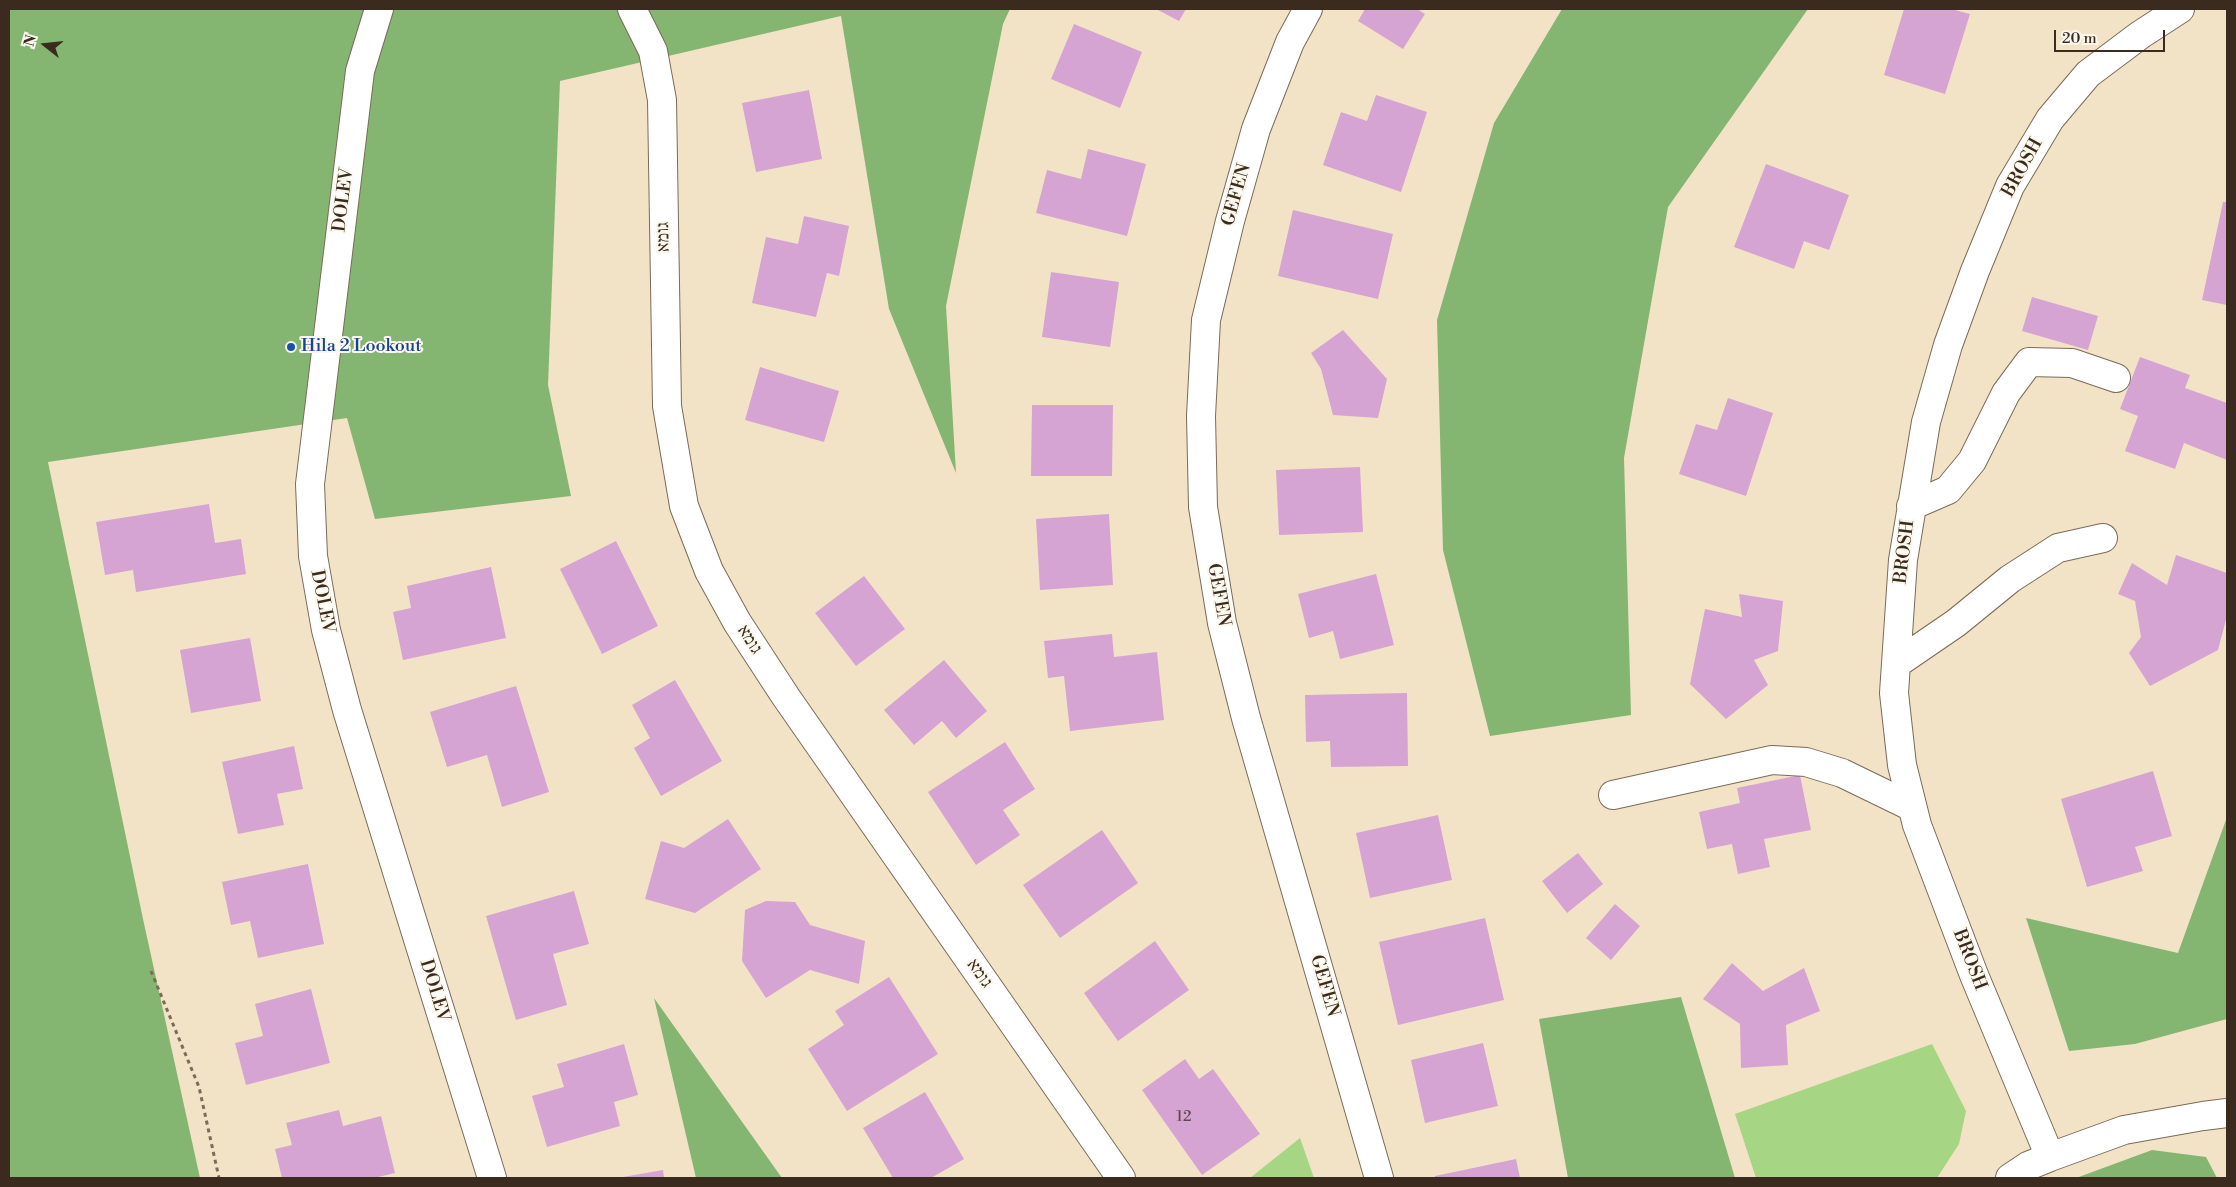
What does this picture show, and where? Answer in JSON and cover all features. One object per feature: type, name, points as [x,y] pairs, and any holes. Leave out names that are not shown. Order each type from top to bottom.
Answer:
[{"type":"street","name":"DOLEV","points":[[379,9],[360,71],[310,484],[313,556],[326,630],[347,710],[492,1178]]},
{"type":"street","name":"גומא","points":[[632,9],[653,51],[662,100],[666,406],[684,506],[709,571],[737,622],[786,697],[1121,1178]]},
{"type":"street","name":"GEFEN","points":[[1308,9],[1290,42],[1256,129],[1230,221],[1206,320],[1201,416],[1203,507],[1222,623],[1246,718],[1379,1178]]},
{"type":"street","name":"BROSH","points":[[2050,1157],[1974,975],[1917,824],[1912,806],[1902,765],[1894,693],[1903,560],[1926,422],[1948,345],[1975,271],[2010,186],[2050,119],[2088,74],[2140,35],[2180,9]]},
{"type":"street","points":[[1911,506],[1948,490],[1972,461],[2006,393],[2029,362],[2072,363],[2116,378]]},
{"type":"street","points":[[1896,664],[1956,623],[2010,579],[2058,548],[2102,538]]},
{"type":"street","points":[[1613,795],[1772,760],[1806,762],[1842,773],[1912,806]]},
{"type":"street","points":[[2010,1178],[2028,1166],[2124,1130],[2227,1113]]},
{"type":"path","points":[[151,971],[199,1087],[219,1178]]},
{"type":"green space","points":[[9,9],[1010,9],[1003,24],[946,306],[956,473],[889,309],[841,16],[560,81],[548,385],[571,496],[375,519],[347,418],[48,462],[143,919],[200,1178],[9,1178]]},
{"type":"green space","points":[[1562,9],[1808,9],[1668,207],[1624,458],[1631,715],[1490,736],[1443,550],[1437,320],[1494,123]]},
{"type":"green space","points":[[2227,817],[2227,1019],[2135,1044],[2069,1051],[2026,918],[2178,953]]},
{"type":"green space","points":[[1681,997],[1735,1178],[1568,1178],[1539,1019]]},
{"type":"green space","points":[[654,998],[782,1178],[696,1178]]},
{"type":"green space","points":[[1932,1044],[1966,1111],[1959,1144],[1937,1178],[1756,1178],[1735,1114]]},
{"type":"green space","points":[[1300,1138],[1314,1178],[1250,1178]]},
{"type":"green space","points":[[2152,1150],[2206,1157],[2217,1178],[2076,1178]]},
{"type":"building","points":[[1156,9],[1186,9],[1179,21]]},
{"type":"building","points":[[1365,9],[1417,9],[1425,14],[1403,49],[1358,21]]},
{"type":"building","points":[[1904,9],[1951,9],[1970,14],[1945,94],[1884,75]]},
{"type":"building","points":[[1074,24],[1142,52],[1120,108],[1051,79]]},
{"type":"building","points":[[809,90],[822,159],[756,172],[742,103]]},
{"type":"building","points":[[1376,95],[1427,112],[1401,192],[1323,165],[1341,112],[1367,121]]},
{"type":"building","points":[[1088,149],[1146,164],[1127,236],[1036,213],[1047,170],[1081,179]]},
{"type":"building","points":[[1766,164],[1849,195],[1829,250],[1804,241],[1794,269],[1734,247]]},
{"type":"building","points":[[2223,202],[2227,202],[2227,305],[2202,300]]},
{"type":"building","points":[[1293,210],[1393,234],[1378,299],[1278,276]]},
{"type":"building","points":[[804,216],[849,226],[839,276],[827,273],[816,317],[752,303],[766,237],[798,244]]},
{"type":"building","points":[[1051,272],[1119,282],[1110,347],[1042,337]]},
{"type":"building","points":[[2032,297],[2098,316],[2088,350],[2022,331]]},
{"type":"building","points":[[1343,330],[1387,379],[1378,418],[1333,415],[1321,369],[1311,353]]},
{"type":"building","points":[[2140,357],[2190,375],[2185,388],[2227,403],[2227,460],[2184,443],[2175,469],[2125,451],[2138,416],[2120,409]]},
{"type":"building","points":[[760,367],[839,391],[824,442],[745,420]]},
{"type":"building","points":[[1728,398],[1773,413],[1746,496],[1679,474],[1696,424],[1717,430]]},
{"type":"building","points":[[1032,405],[1113,405],[1112,476],[1031,476]]},
{"type":"building","points":[[1360,467],[1363,532],[1279,535],[1276,470]]},
{"type":"building","points":[[209,504],[215,543],[241,539],[246,574],[136,592],[133,570],[105,575],[96,522]]},
{"type":"building","points":[[1109,514],[1113,585],[1040,590],[1036,519]]},
{"type":"building","points":[[616,541],[658,626],[602,654],[560,569]]},
{"type":"building","points":[[2176,555],[2227,573],[2227,616],[2218,650],[2150,686],[2129,653],[2141,637],[2135,601],[2118,594],[2132,563],[2167,585]]},
{"type":"building","points":[[491,567],[506,638],[403,660],[393,612],[411,608],[407,586]]},
{"type":"building","points":[[1376,574],[1394,645],[1340,659],[1333,631],[1309,638],[1298,594]]},
{"type":"building","points":[[864,576],[905,629],[856,666],[815,613]]},
{"type":"building","points":[[1739,594],[1783,601],[1778,651],[1754,660],[1768,685],[1726,719],[1690,684],[1705,609],[1742,617]]},
{"type":"building","points":[[1112,634],[1114,657],[1157,652],[1164,720],[1070,731],[1064,676],[1048,678],[1044,641]]},
{"type":"building","points":[[250,638],[261,701],[191,713],[180,650]]},
{"type":"building","points":[[944,660],[987,711],[956,738],[942,721],[914,745],[884,710]]},
{"type":"building","points":[[675,680],[722,761],[661,796],[634,748],[650,738],[632,705]]},
{"type":"building","points":[[516,686],[549,792],[502,807],[487,755],[447,767],[430,712]]},
{"type":"building","points":[[1407,693],[1408,766],[1331,767],[1330,741],[1306,742],[1305,695]]},
{"type":"building","points":[[1005,742],[1035,789],[1003,810],[1020,835],[976,865],[928,792]]},
{"type":"building","points":[[294,746],[303,789],[277,794],[284,825],[238,834],[222,762]]},
{"type":"building","points":[[2153,771],[2172,836],[2135,847],[2143,871],[2087,887],[2061,799]]},
{"type":"building","points":[[1800,775],[1811,830],[1764,839],[1770,867],[1738,874],[1732,844],[1707,849],[1699,812],[1740,803],[1737,788]]},
{"type":"building","points":[[1438,815],[1452,880],[1370,898],[1356,833]]},
{"type":"building","points":[[728,819],[761,869],[695,913],[645,899],[661,841],[684,848]]},
{"type":"building","points":[[1102,830],[1138,883],[1060,938],[1023,885]]},
{"type":"building","points":[[1578,853],[1603,884],[1567,913],[1542,881]]},
{"type":"building","points":[[308,864],[324,944],[258,958],[250,921],[231,925],[222,882]]},
{"type":"building","points":[[574,891],[589,944],[553,954],[567,1005],[516,1020],[486,916]]},
{"type":"building","points":[[766,901],[795,902],[810,925],[865,941],[859,984],[810,970],[766,998],[742,961],[745,910]]},
{"type":"building","points":[[1615,904],[1640,926],[1611,960],[1586,938]]},
{"type":"building","points":[[1485,918],[1504,1000],[1398,1025],[1379,942]]},
{"type":"building","points":[[1155,941],[1189,990],[1118,1041],[1084,993]]},
{"type":"building","points":[[1732,963],[1763,991],[1804,968],[1820,1011],[1786,1025],[1788,1065],[1741,1068],[1740,1024],[1703,999]]},
{"type":"building","points":[[889,977],[938,1054],[847,1111],[808,1049],[844,1025],[835,1011]]},
{"type":"building","points":[[311,989],[330,1063],[246,1085],[235,1043],[263,1036],[255,1004]]},
{"type":"building","points":[[1483,1043],[1498,1106],[1425,1123],[1411,1060]]},
{"type":"building","points":[[624,1044],[638,1095],[614,1102],[620,1126],[547,1147],[532,1096],[564,1087],[557,1064]]},
{"type":"building","points":[[1185,1059],[1199,1079],[1213,1069],[1260,1134],[1202,1175],[1142,1090]]},
{"type":"building","points":[[925,1092],[964,1159],[931,1178],[893,1178],[863,1128]]},
{"type":"building","points":[[339,1110],[343,1126],[381,1116],[395,1173],[374,1178],[282,1178],[275,1149],[292,1145],[286,1123]]},
{"type":"building","points":[[1516,1159],[1520,1178],[1435,1178],[1435,1176]]},
{"type":"building","points":[[663,1170],[664,1178],[623,1178],[623,1177]]},
{"type":"place","name":"Hila 2 Lookout","points":[[291,347]]}]
